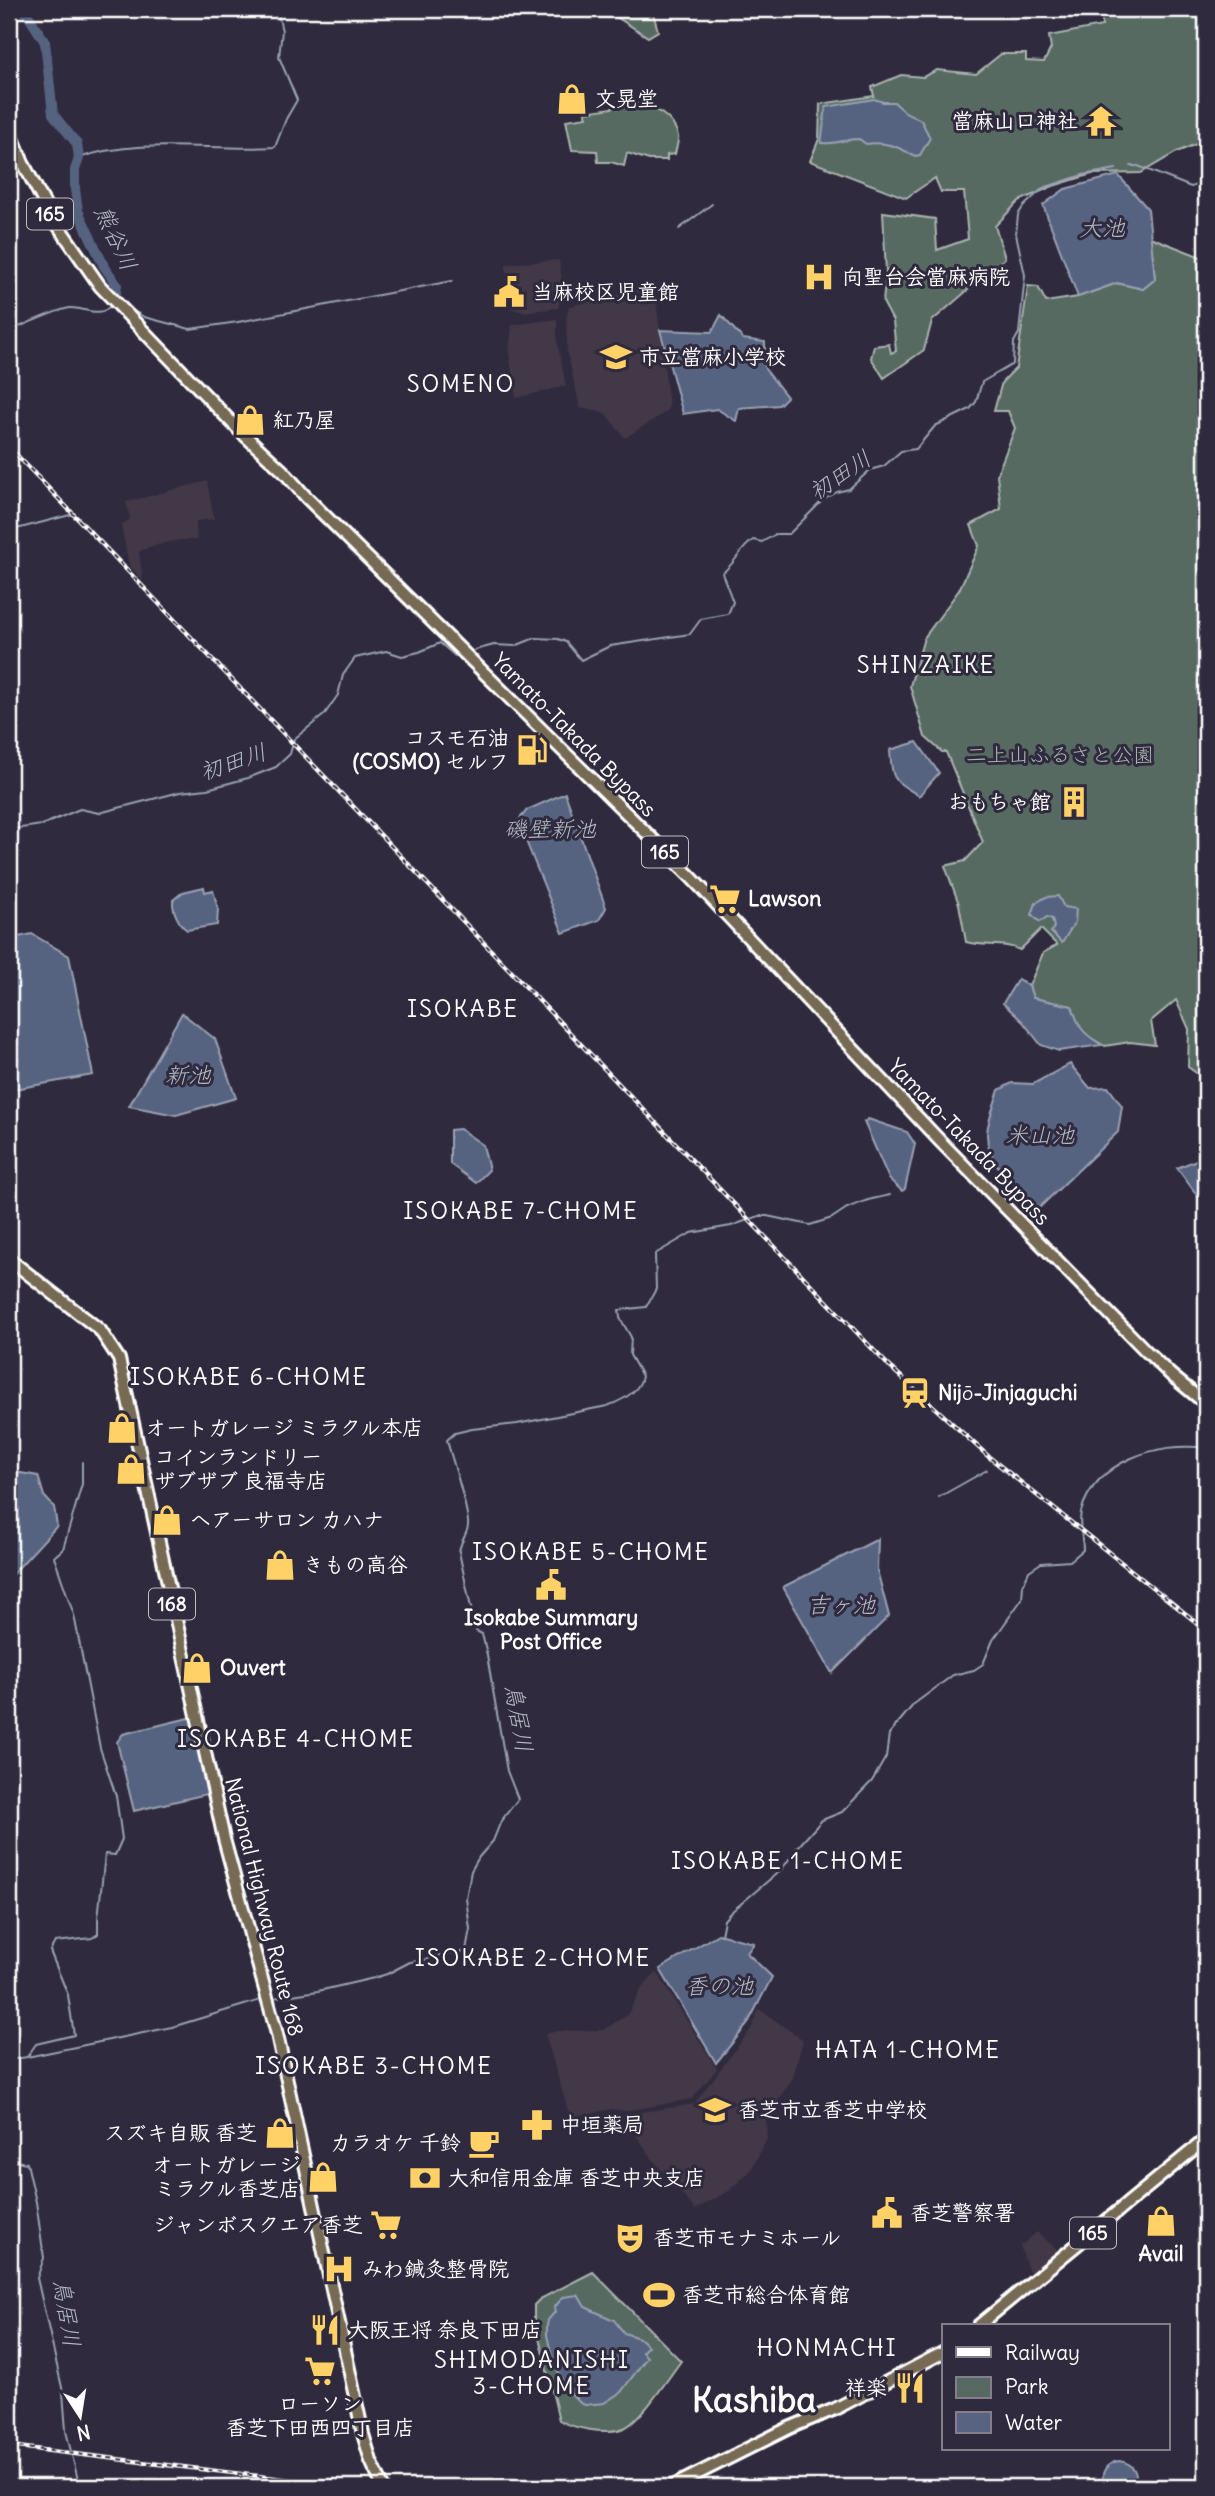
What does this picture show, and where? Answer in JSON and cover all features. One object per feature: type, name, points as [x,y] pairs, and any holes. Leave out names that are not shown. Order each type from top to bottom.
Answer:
[{"type":"highway","name":"Yamato-Takada Bypass","points":[[9,128],[23,163],[50,214],[73,249],[117,305],[306,497],[691,877],[940,1141],[1171,1375],[1206,1404]]},
{"type":"highway","name":"National Highway Route 168","points":[[9,1259],[100,1330],[119,1359],[224,1839],[268,1998],[363,2434],[383,2487]]},
{"type":"highway","name":"165","points":[[980,2324],[1206,2138]]},
{"type":"highway","points":[[671,2487],[789,2428],[835,2409],[942,2353]]},
{"type":"shaded area","points":[[559,260],[563,288],[558,308],[523,312],[506,307],[506,264]]},
{"type":"shaded area","name":"市立當麻小学校","points":[[654,283],[669,406],[666,412],[625,438],[605,413],[580,408],[567,352],[566,318],[569,306],[617,296],[622,287]]},
{"type":"shaded area","points":[[557,319],[557,341],[566,386],[516,398],[509,352],[512,325]]},
{"type":"shaded area","points":[[207,481],[214,519],[196,521],[197,540],[179,540],[139,552],[143,581],[129,565],[121,526],[130,519],[126,502]]},
{"type":"shaded area","name":"香芝市立香芝中学校","points":[[657,1972],[717,2069],[692,2099],[626,2111],[612,2109],[570,2117],[545,2034],[557,2031],[603,2030],[627,2015],[641,1989]]},
{"type":"shaded area","name":"香芝市立香芝中学校","points":[[759,2009],[803,2040],[793,2078],[766,2117],[767,2139],[751,2170],[729,2191],[695,2210],[654,2161],[622,2115],[694,2104],[751,2029]]},
{"type":"shaded area","points":[[1037,2232],[1059,2251],[1033,2275],[1028,2270],[1020,2246]]},
{"type":"green space","points":[[613,9],[652,9],[658,31],[648,37],[612,14]]},
{"type":"green space","points":[[904,9],[976,9],[958,16],[905,13]]},
{"type":"green space","points":[[1102,9],[1206,9],[1206,140],[1177,152],[1141,173],[1092,174],[1053,186],[1019,201],[995,226],[1005,258],[932,321],[924,350],[884,378],[871,358],[874,346],[889,344],[891,353],[896,351],[893,321],[883,302],[886,273],[883,212],[935,219],[937,250],[968,239],[964,192],[941,192],[935,178],[906,198],[810,161],[819,139],[820,104],[874,96],[872,87],[901,75],[923,77],[937,70],[976,74],[1001,54],[1026,54],[1026,61],[1044,62],[1051,48],[1049,36],[1102,26]]},
{"type":"green space","points":[[638,104],[663,114],[676,129],[678,138],[675,154],[667,155],[667,160],[649,160],[627,153],[624,166],[598,162],[597,151],[572,150],[566,120],[587,117],[585,112]]},
{"type":"green space","name":"二上山ふるさと公園","points":[[1150,237],[1206,259],[1206,1080],[1188,1067],[1189,1029],[1176,1000],[1151,1021],[1155,1045],[1130,1042],[1105,1046],[1087,1036],[1078,1026],[1072,1006],[1033,998],[1029,986],[1043,953],[1057,945],[1041,929],[1020,950],[966,942],[959,904],[945,866],[965,861],[983,842],[946,752],[942,752],[925,737],[910,686],[924,638],[959,590],[979,546],[971,525],[1001,509],[997,475],[1015,428],[1008,411],[994,411],[1002,382],[1016,368],[1028,286],[1038,287],[1046,302],[1078,297],[1117,283],[1143,289],[1155,279]]},
{"type":"green space","points":[[593,2272],[681,2361],[638,2417],[631,2424],[617,2430],[591,2430],[559,2420],[534,2317],[534,2305],[540,2299]]},
{"type":"water","points":[[874,99],[894,102],[905,112],[921,120],[930,138],[920,155],[915,156],[886,144],[866,144],[859,139],[821,143],[826,107]]},
{"type":"water","name":"大池","points":[[1118,175],[1148,209],[1155,279],[1143,289],[1117,283],[1078,297],[1043,205],[1065,189]]},
{"type":"water","points":[[721,315],[743,339],[765,342],[765,369],[787,397],[779,405],[739,408],[736,421],[717,409],[683,414],[660,330],[712,332]]},
{"type":"water","points":[[917,742],[939,773],[919,796],[895,779],[890,750]]},
{"type":"water","name":"磯壁新池","points":[[565,793],[606,908],[599,920],[563,933],[518,821],[527,810]]},
{"type":"water","points":[[204,887],[205,892],[213,890],[218,909],[217,925],[187,930],[177,917],[173,900],[183,892]]},
{"type":"water","points":[[1058,896],[1064,907],[1076,909],[1075,922],[1062,943],[1051,932],[1054,927],[1052,919],[1047,917],[1040,922],[1032,915],[1036,903],[1046,897]]},
{"type":"water","points":[[32,934],[69,956],[93,1075],[9,1090],[9,939]]},
{"type":"water","points":[[1018,979],[1029,986],[1033,998],[1072,1006],[1082,1029],[1102,1045],[1059,1051],[1041,1045],[1003,1003]]},
{"type":"water","name":"新池","points":[[182,1013],[215,1039],[236,1098],[176,1115],[129,1106]]},
{"type":"water","name":"米山池","points":[[1070,1064],[1090,1088],[1108,1087],[1122,1106],[1118,1132],[1039,1208],[997,1166],[988,1145],[989,1122],[999,1090],[1012,1083],[1033,1084]]},
{"type":"water","points":[[868,1119],[907,1132],[915,1144],[905,1189],[902,1191],[889,1179],[864,1122]]},
{"type":"water","points":[[460,1129],[483,1145],[489,1170],[476,1183],[450,1164],[450,1130]]},
{"type":"water","points":[[1206,1156],[1206,1207],[1177,1168]]},
{"type":"water","points":[[9,1471],[38,1476],[44,1496],[54,1507],[57,1526],[9,1578]]},
{"type":"water","name":"吉ヶ池","points":[[878,1539],[877,1570],[889,1616],[832,1673],[783,1587]]},
{"type":"water","points":[[193,1717],[211,1793],[134,1811],[117,1742],[123,1734]]},
{"type":"water","name":"香の池","points":[[718,1934],[754,1943],[747,1953],[772,1977],[747,2025],[716,2063],[660,1969]]},
{"type":"water","points":[[578,2295],[585,2307],[614,2320],[624,2333],[639,2338],[648,2346],[642,2352],[647,2357],[621,2392],[604,2403],[580,2403],[566,2388],[553,2362],[547,2335],[548,2320],[563,2297]]},
{"type":"water","points":[[1119,2461],[1134,2470],[1136,2478],[1133,2487],[1105,2487],[1105,2470],[1110,2464]]},
{"type":"waterway","name":"熊谷川","points":[[24,9],[45,42],[53,114],[77,144],[79,158],[75,170],[75,189],[78,211],[104,266],[117,285],[115,299]]},
{"type":"waterway","points":[[79,158],[102,152],[151,146],[275,147],[297,100],[279,57],[282,31],[277,9]]},
{"type":"waterway","name":"初田川","points":[[1131,166],[1138,166],[1191,187],[1206,181]]},
{"type":"waterway","name":"初田川","points":[[475,650],[494,645],[515,646],[535,638],[558,639],[566,642],[581,660],[610,646],[690,634],[701,619],[728,614],[733,602],[722,573],[748,544],[753,540],[762,542],[776,534],[789,534],[823,500],[849,489],[870,470],[884,466],[901,451],[916,449],[935,426],[970,409],[976,402],[982,382],[1013,364],[1025,275],[1016,234],[1018,215],[1043,188],[1083,175],[1116,169]]},
{"type":"waterway","points":[[679,229],[712,204]]},
{"type":"waterway","points":[[126,306],[144,317],[190,329],[452,281]]},
{"type":"waterway","name":"熊谷川","points":[[9,331],[65,309],[98,312],[112,304]]},
{"type":"waterway","points":[[9,531],[70,515]]},
{"type":"waterway","name":"初田川","points":[[9,838],[14,829],[42,825],[80,809],[99,813],[180,792],[207,789],[276,767],[290,754],[294,739],[324,715],[338,695],[343,675],[355,658],[386,651],[402,656],[440,643],[455,656]]},
{"type":"waterway","name":"初田川","points":[[9,853],[9,871]]},
{"type":"waterway","name":"鳥居川","points":[[273,1998],[374,1978],[410,1962],[450,1952],[458,1954],[466,1950],[470,1929],[466,1898],[471,1871],[493,1841],[501,1821],[518,1799],[507,1771],[486,1650],[482,1634],[476,1631],[459,1552],[468,1519],[447,1440],[455,1433],[472,1429],[517,1424],[607,1406],[624,1399],[634,1391],[642,1376],[630,1355],[631,1337],[620,1318],[619,1310],[646,1307],[656,1289],[655,1254],[691,1233],[731,1226],[759,1216],[810,1225],[832,1218],[847,1208],[868,1200],[890,1195]]},
{"type":"waterway","points":[[721,1935],[724,1920],[730,1913],[782,1869],[822,1820],[842,1812],[872,1781],[886,1757],[889,1734],[914,1704],[953,1675],[974,1670],[983,1664],[993,1640],[1022,1599],[1023,1585],[1029,1571],[1041,1563],[1070,1561],[1083,1550],[1081,1512],[1088,1494],[1100,1480],[1114,1467],[1149,1452],[1169,1448],[1206,1448]]},
{"type":"waterway","points":[[9,2060],[27,2057],[36,2044],[74,2035],[68,1995],[50,1951],[55,1942],[92,1938],[98,1934],[105,1854],[115,1855],[122,1839],[116,1796],[100,1748],[74,1615],[54,1557],[63,1549],[82,1484],[82,1462]]},
{"type":"waterway","points":[[939,1497],[987,1470]]},
{"type":"waterway","name":"鳥居川","points":[[27,2057],[172,2027],[264,1999]]},
{"type":"waterway","name":"鳥居川","points":[[9,2160],[27,2163],[36,2202],[44,2258],[37,2278],[63,2392],[66,2431],[79,2484]]},
{"type":"railway","points":[[9,447],[888,1365],[989,1457],[1206,1630]]},
{"type":"railway","points":[[9,2446],[350,2487]]},
{"type":"railway","points":[[9,2476],[21,2487]]},
{"type":"place","name":"文晃堂","points":[[572,99]]},
{"type":"place","name":"當麻山口神社","points":[[1101,121]]},
{"type":"place","name":"向聖台会當麻病院","points":[[819,277]]},
{"type":"place","name":"当麻校区児童館","points":[[509,292]]},
{"type":"place","name":"市立當麻小学校","points":[[616,357]]},
{"type":"place","name":"紅乃屋","points":[[250,420]]},
{"type":"place","name":"コスモ石油 (COSMO) セルフ","points":[[532,750]]},
{"type":"place","name":"おもちゃ館","points":[[1074,802]]},
{"type":"place","name":"Lawson","points":[[725,899]]},
{"type":"place","name":"Nijō-Jinjaguchi","points":[[915,1393]]},
{"type":"place","name":"オートガレージ ミラクル本店","points":[[122,1428]]},
{"type":"place","name":"コインランドリー ザブザブ 良福寺店","points":[[131,1469]]},
{"type":"place","name":"ヘアーサロン カハナ","points":[[167,1520]]},
{"type":"place","name":"きもの高谷","points":[[280,1565]]},
{"type":"place","name":"Isokabe Summary Post Office","points":[[551,1585]]},
{"type":"place","name":"Ouvert","points":[[197,1668]]},
{"type":"place","name":"香芝市立香芝中学校","points":[[715,2110]]},
{"type":"place","name":"中垣薬局","points":[[537,2125]]},
{"type":"place","name":"スズキ自販 香芝","points":[[280,2133]]},
{"type":"place","name":"カラオケ 千鈴","points":[[484,2143]]},
{"type":"place","name":"オートガレージ ミラクル香芝店","points":[[323,2177]]},
{"type":"place","name":"大和信用金庫 香芝中央支店","points":[[425,2178]]},
{"type":"place","name":"香芝警察署","points":[[887,2213]]},
{"type":"place","name":"Avail","points":[[1161,2221]]},
{"type":"place","name":"ジャンボスクエア香芝","points":[[386,2225]]},
{"type":"place","name":"香芝市モナミホール","points":[[630,2238]]},
{"type":"place","name":"みわ鍼灸整骨院","points":[[339,2269]]},
{"type":"place","name":"香芝市総合体育館","points":[[659,2295]]},
{"type":"place","name":"大阪王将 奈良下田店","points":[[325,2330]]},
{"type":"place","name":"ローソン 香芝下田西四丁目店","points":[[320,2371]]},
{"type":"place","name":"祥楽","points":[[910,2388]]},
{"type":"district","name":"SOMENO","points":[[461,384]]},
{"type":"district","name":"SHINZAIKE","points":[[926,665]]},
{"type":"district","name":"ISOKABE","points":[[463,1009]]},
{"type":"district","name":"ISOKABE 7-CHOME","points":[[521,1211]]},
{"type":"district","name":"ISOKABE 6-CHOME","points":[[249,1377]]},
{"type":"district","name":"ISOKABE 5-CHOME","points":[[591,1552]]},
{"type":"district","name":"ISOKABE 4-CHOME","points":[[296,1739]]},
{"type":"district","name":"ISOKABE 1-CHOME","points":[[788,1861]]},
{"type":"district","name":"ISOKABE 2-CHOME","points":[[533,1958]]},
{"type":"district","name":"HATA 1-CHOME","points":[[908,2050]]},
{"type":"district","name":"ISOKABE 3-CHOME","points":[[374,2066]]},
{"type":"district","name":"HONMACHI","points":[[827,2348]]},
{"type":"district","name":"SHIMODANISHI 3-CHOME","points":[[532,2373]]},
{"type":"district","name":"Kashiba","points":[[754,2400]]}]
